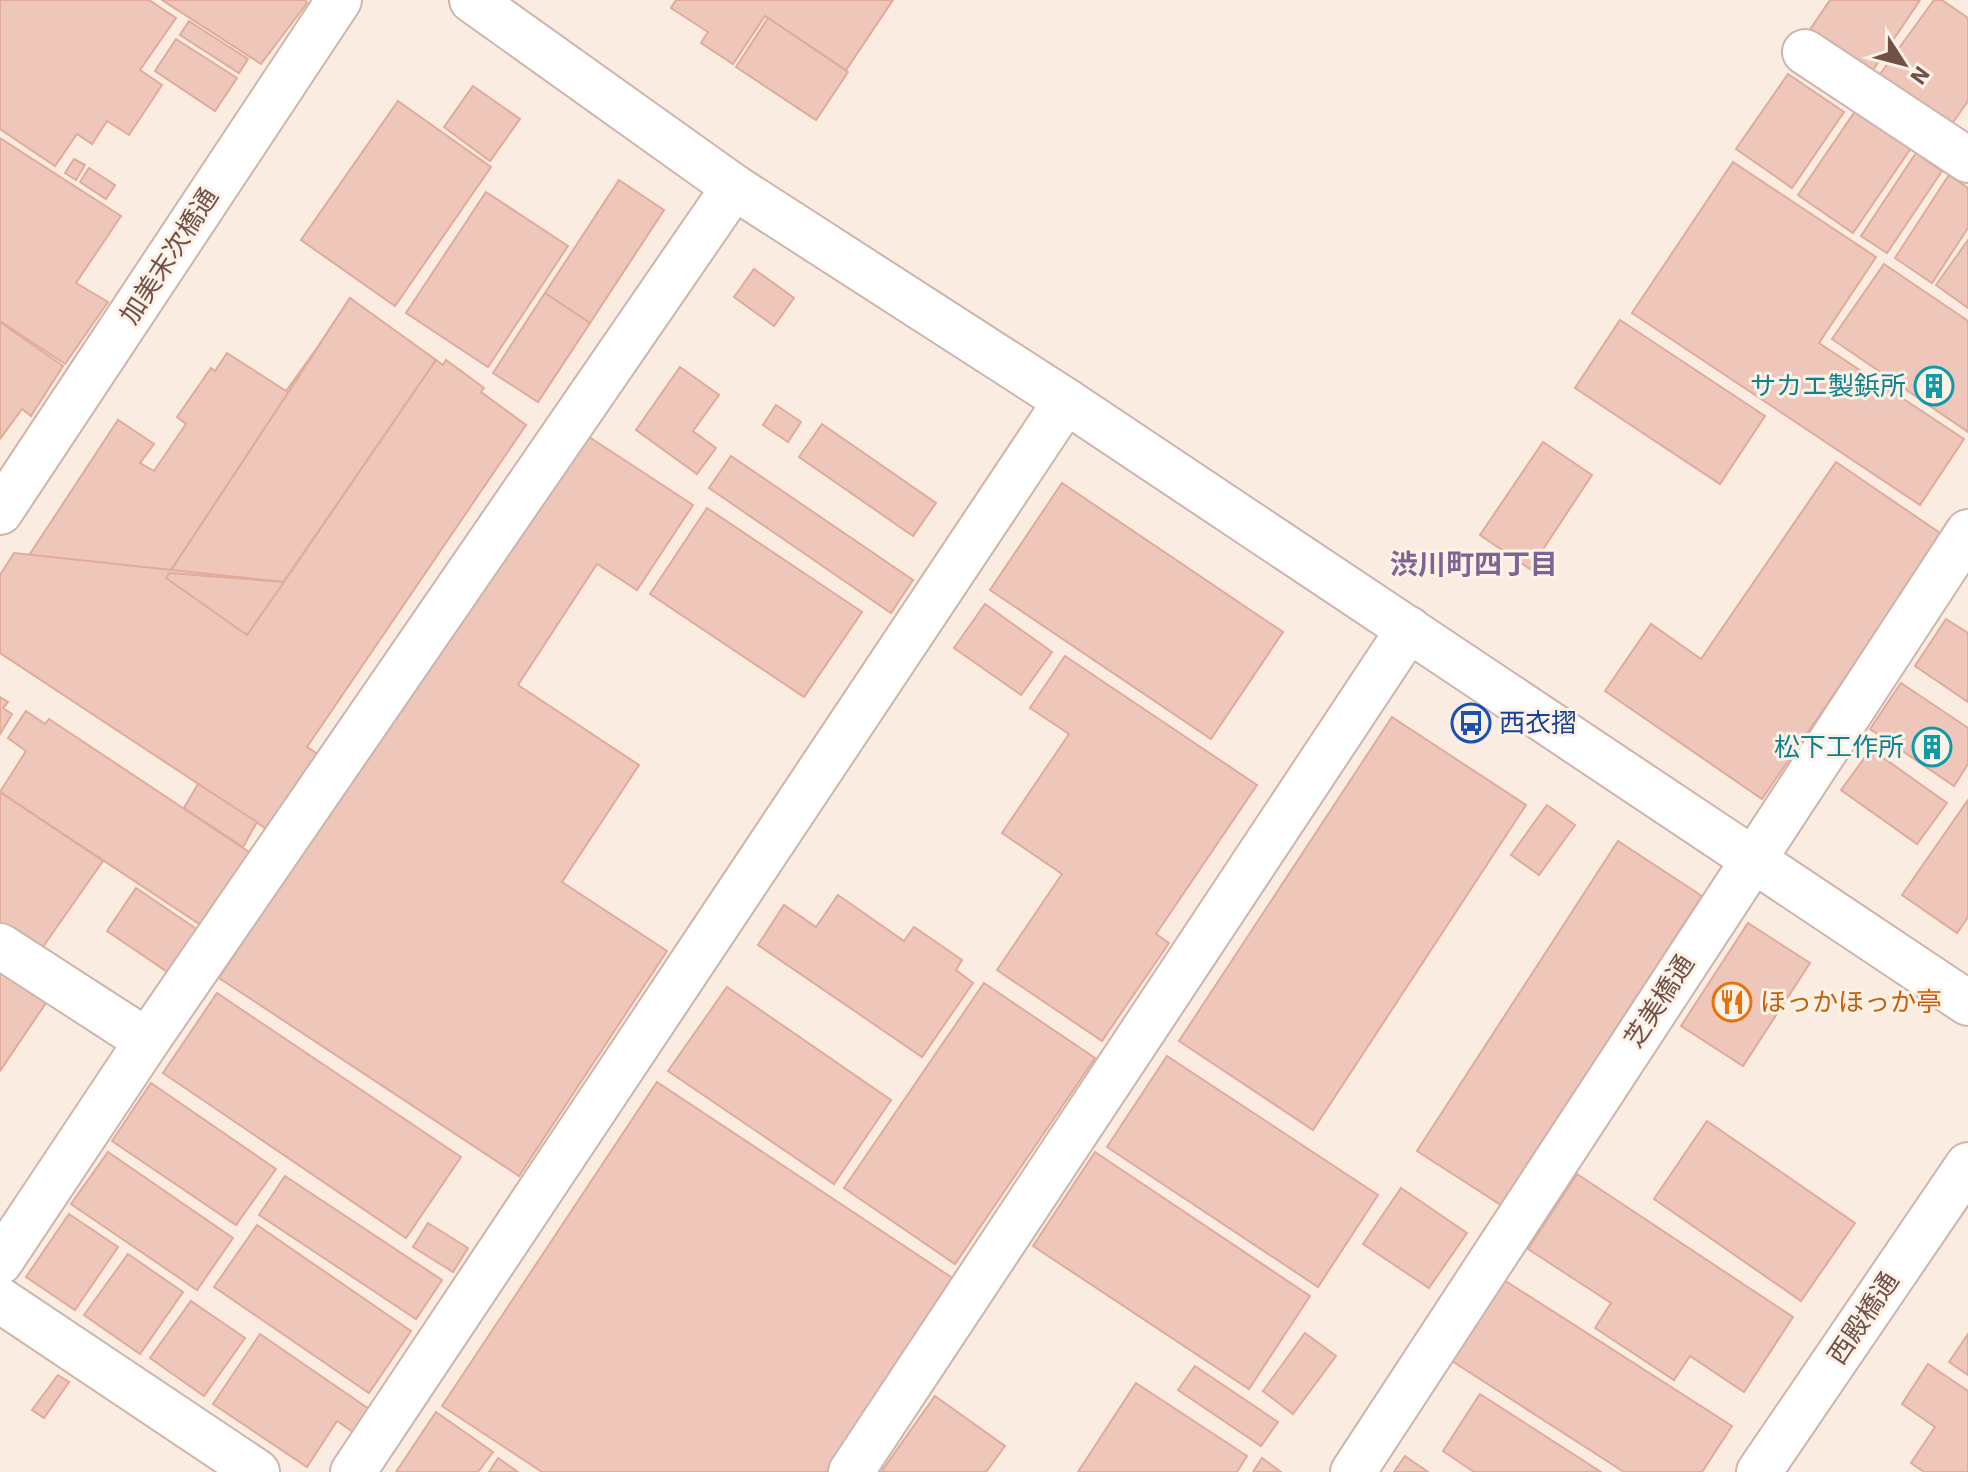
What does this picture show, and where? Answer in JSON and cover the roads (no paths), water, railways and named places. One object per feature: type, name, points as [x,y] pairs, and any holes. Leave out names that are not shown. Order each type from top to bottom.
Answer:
[{"type":"street","name":"加美末次橋通","points":[[0,512],[339,0]]},
{"type":"street","points":[[472,0],[734,187],[1066,401],[1968,1003]]},
{"type":"street","points":[[1805,52],[1968,160]]},
{"type":"street","points":[[0,1262],[147,1041],[734,187]]},
{"type":"street","points":[[353,1472],[1066,401]]},
{"type":"street","name":"芝美橋通","points":[[1353,1472],[1968,532]]},
{"type":"street","points":[[851,1472],[1409,629]]},
{"type":"street","points":[[0,946],[147,1041]]},
{"type":"street","name":"西殿橋通","points":[[1759,1472],[1968,1165]]},
{"type":"street","points":[[0,1300],[257,1472]]},
{"type":"place","name":"サカエ製鋲所","points":[[1934,386]]},
{"type":"place","name":"西衣摺","points":[[1471,723]]},
{"type":"place","name":"松下工作所","points":[[1932,747]]},
{"type":"place","name":"ほっかほっか亭","points":[[1732,1002]]},
{"type":"district","name":"渋川町四丁目","points":[[1474,564]]}]
